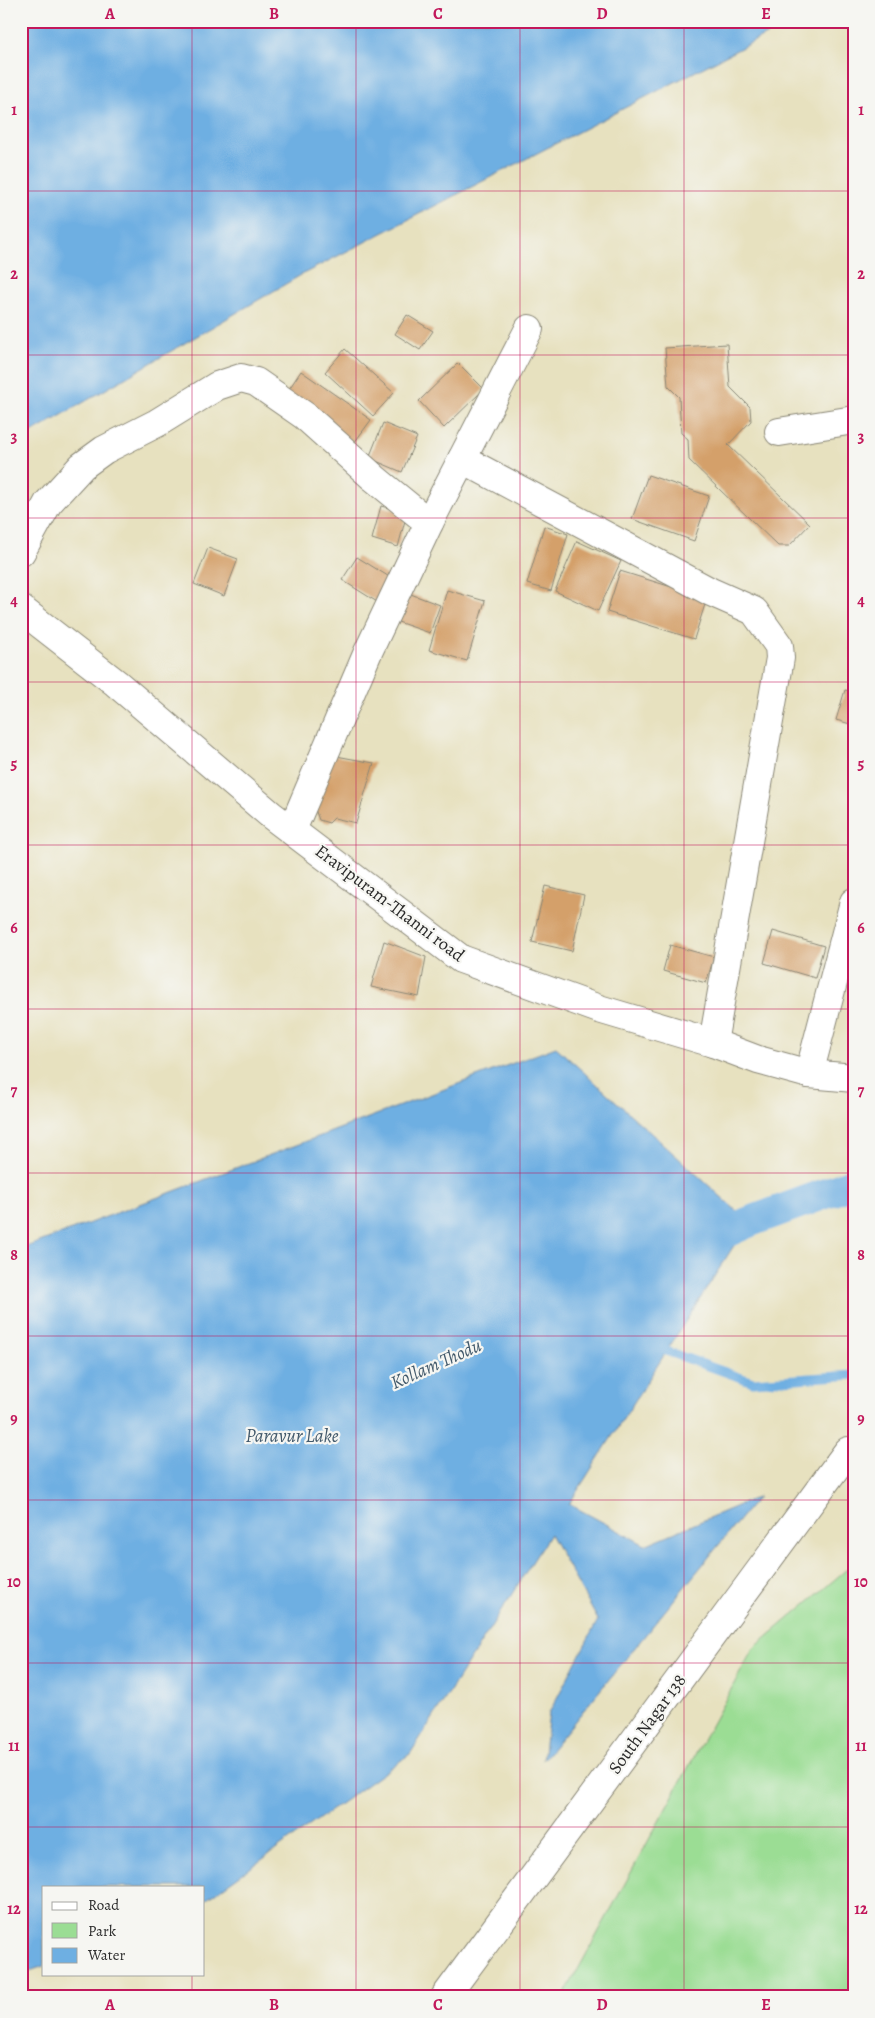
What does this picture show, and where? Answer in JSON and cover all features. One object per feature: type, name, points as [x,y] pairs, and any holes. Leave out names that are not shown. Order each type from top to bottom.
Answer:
[{"type":"street","points":[[292,830],[368,652],[429,523],[529,329]]},
{"type":"street","points":[[21,552],[48,503],[82,466],[104,450],[157,423],[217,386],[241,378],[256,382],[305,416],[374,478],[429,523]]},
{"type":"street","points":[[779,432],[854,420]]},
{"type":"street","points":[[462,459],[711,592],[754,611],[779,646],[780,658],[713,1043]]},
{"type":"street","name":"Eravipuram-Thanni road","points":[[21,608],[116,683],[271,815],[460,959],[600,1009],[713,1043],[758,1060],[808,1074],[854,1078]]},
{"type":"street","points":[[808,1074],[854,902]]},
{"type":"street","name":"South Nagar 138","points":[[445,1997],[848,1452]]},
{"type":"green space","points":[[854,1563],[854,1997],[563,1997],[753,1649]]},
{"type":"water","points":[[21,21],[793,21],[301,275],[21,439]]},
{"type":"water","name":"Paravur Lake","points":[[556,1047],[749,1222],[569,1504],[645,1545],[758,1497],[543,1760],[549,1713],[598,1620],[550,1534],[410,1754],[205,1900],[205,1886],[42,1886],[42,1967],[21,1974],[21,1249]]},
{"type":"building","points":[[407,315],[433,331],[420,350],[395,334]]},
{"type":"building","points":[[727,344],[730,387],[750,407],[751,421],[728,445],[810,524],[789,546],[778,546],[689,460],[688,439],[681,433],[679,397],[668,386],[665,348]]},
{"type":"building","points":[[345,349],[394,393],[373,416],[325,372]]},
{"type":"building","points":[[458,363],[484,389],[444,428],[419,401]]},
{"type":"building","points":[[301,371],[371,420],[354,443],[285,395]]},
{"type":"building","points":[[383,423],[417,437],[402,472],[369,458]]},
{"type":"building","points":[[648,475],[709,496],[694,541],[632,519]]},
{"type":"building","points":[[381,506],[407,513],[398,547],[372,539]]},
{"type":"building","points":[[544,526],[568,534],[551,591],[527,584]]},
{"type":"building","points":[[577,541],[621,561],[598,611],[555,591]]},
{"type":"building","points":[[208,548],[238,559],[224,596],[194,584]]},
{"type":"building","points":[[357,557],[396,581],[382,605],[342,580]]},
{"type":"building","points":[[620,571],[707,598],[694,639],[607,612]]},
{"type":"building","points":[[447,590],[485,601],[467,661],[429,650]]},
{"type":"building","points":[[408,593],[440,605],[430,633],[398,622]]},
{"type":"building","points":[[845,690],[854,692],[854,725],[836,720]]},
{"type":"building","points":[[331,755],[374,763],[356,823],[334,818],[329,823],[319,820],[313,804]]},
{"type":"building","points":[[545,886],[584,895],[572,951],[532,942]]},
{"type":"building","points":[[773,931],[824,946],[815,978],[764,963]]},
{"type":"building","points":[[384,941],[426,957],[419,997],[371,987]]},
{"type":"building","points":[[670,945],[714,957],[706,983],[663,971]]},
{"type":"waterway","name":"Kollam Thodu","points":[[711,1239],[749,1222],[854,1183]]},
{"type":"waterway","points":[[655,1347],[753,1382],[854,1375]]}]
